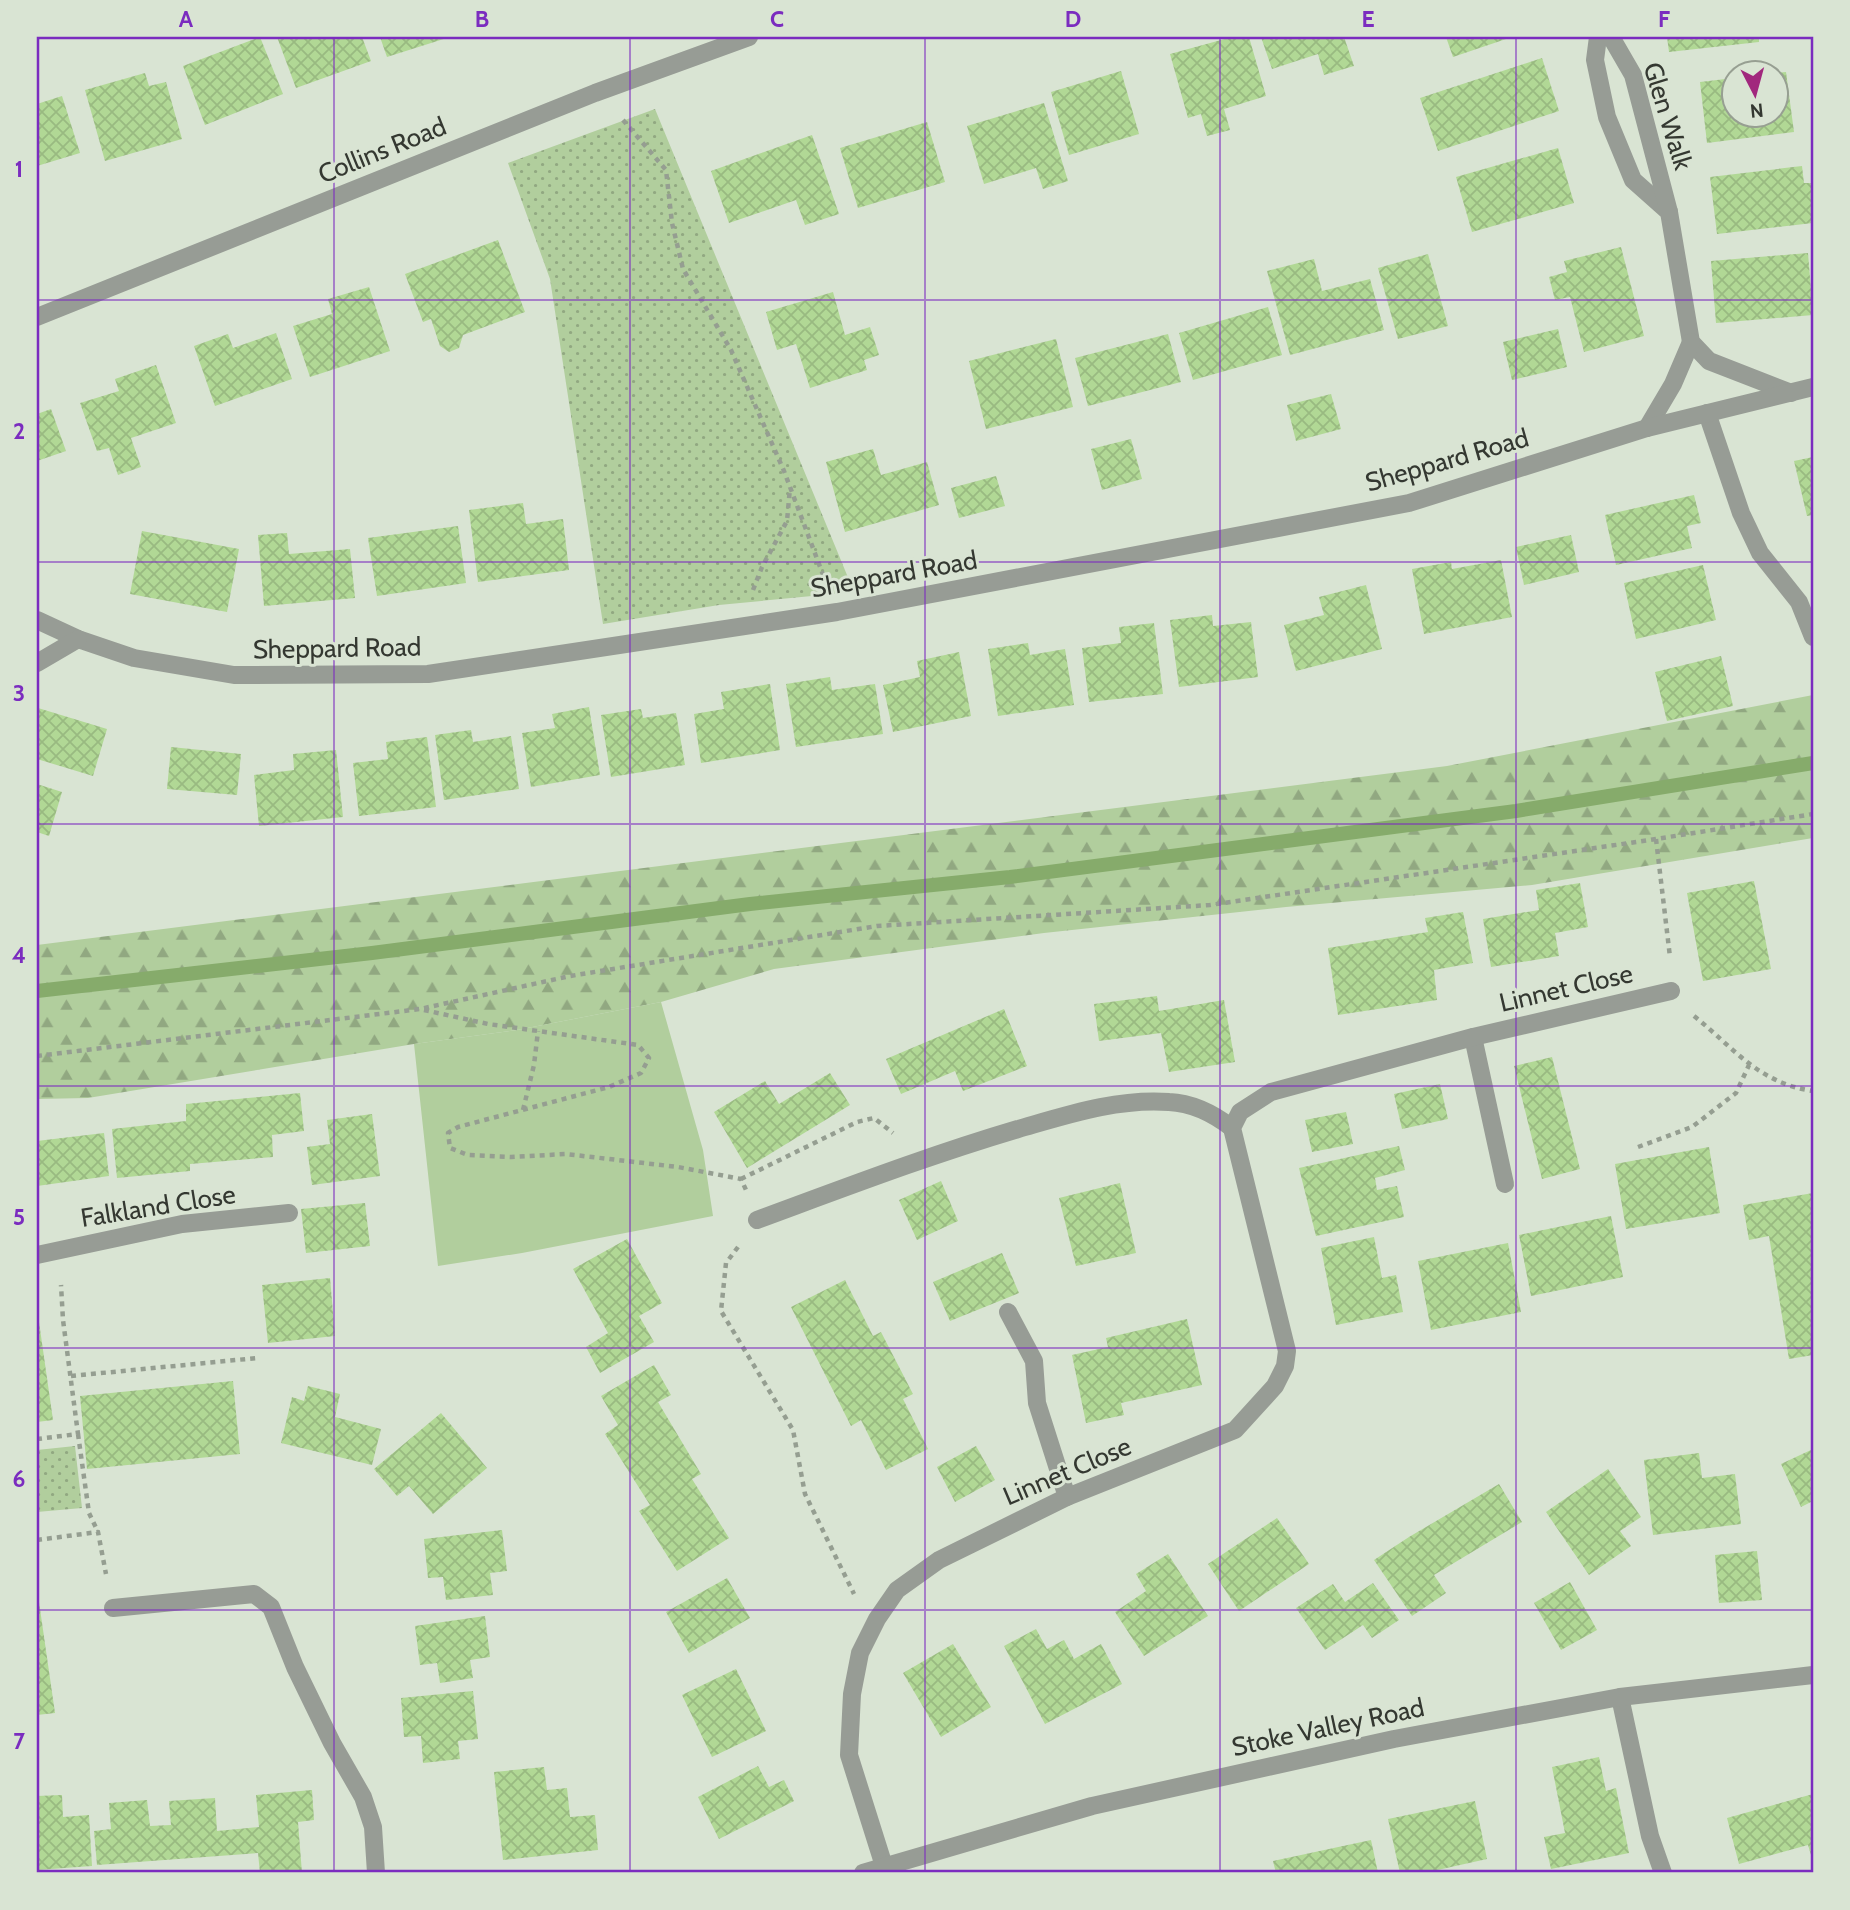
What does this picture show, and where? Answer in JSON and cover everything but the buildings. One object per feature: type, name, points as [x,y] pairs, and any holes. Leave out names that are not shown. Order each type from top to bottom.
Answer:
[{"type":"street","name":"Collins Road","points":[[37,317],[595,93],[749,37]]},
{"type":"street","name":"Glen Walk","points":[[1598,37],[1595,60],[1607,117],[1633,180],[1670,212]]},
{"type":"street","name":"Glen Walk","points":[[1611,37],[1633,75],[1670,212],[1691,342]]},
{"type":"street","points":[[1647,428],[1673,384],[1691,342],[1709,360],[1791,393]]},
{"type":"street","name":"Sheppard Road","points":[[37,620],[78,639],[134,658],[234,675],[428,674],[836,612],[1409,503],[1647,428],[1813,387]]},
{"type":"street","points":[[1707,413],[1745,523],[1760,552],[1799,602],[1813,637]]},
{"type":"street","points":[[37,663],[78,639]]},
{"type":"street","name":"Linnet Close","points":[[884,1866],[849,1755],[852,1694],[860,1653],[871,1630],[897,1590],[939,1560],[1067,1497],[1235,1430],[1275,1386],[1285,1366],[1287,1352],[1232,1128],[1240,1112],[1272,1092],[1473,1037],[1671,991]]},
{"type":"street","name":"Linnet Close","points":[[1473,1037],[1505,1184]]},
{"type":"street","points":[[757,1220],[924,1159],[1047,1120],[1118,1103],[1170,1102],[1186,1105],[1214,1114],[1232,1128]]},
{"type":"street","name":"Falkland Close","points":[[37,1255],[182,1224],[289,1213]]},
{"type":"street","points":[[1008,1312],[1034,1361],[1037,1403],[1067,1497]]},
{"type":"street","points":[[113,1608],[254,1594],[271,1607],[295,1667],[332,1743],[363,1797],[373,1827],[376,1873]]},
{"type":"street","name":"Stoke Valley Road","points":[[863,1873],[1093,1806],[1394,1739],[1620,1697],[1813,1675]]},
{"type":"street","points":[[1620,1697],[1650,1836],[1663,1873]]},
{"type":"path","points":[[595,93],[634,130],[666,170],[671,223],[683,269],[731,350],[790,486],[836,612]]},
{"type":"path","points":[[739,627],[762,567],[786,521],[790,486]]},
{"type":"path","points":[[37,1056],[420,1009],[570,976],[877,926],[1210,905],[1813,814]]},
{"type":"path","points":[[1656,839],[1668,935]]},
{"type":"path","points":[[420,1009],[488,1024],[638,1045],[649,1058],[641,1073],[609,1087],[458,1127],[448,1133],[450,1148],[468,1155],[512,1157],[566,1154],[678,1167],[741,1180],[857,1122],[874,1118],[924,1159]]},
{"type":"path","points":[[1689,1012],[1749,1065],[1796,1088],[1813,1091]]},
{"type":"path","points":[[523,1110],[534,1065],[538,1031]]},
{"type":"path","points":[[1638,1147],[1692,1127],[1735,1093],[1749,1065]]},
{"type":"path","points":[[741,1180],[757,1220],[726,1263],[722,1311],[793,1430],[805,1494],[834,1551]]},
{"type":"path","points":[[63,1320],[89,1513],[98,1532],[113,1608]]},
{"type":"path","points":[[71,1376],[257,1358]]},
{"type":"path","points":[[37,1439],[78,1434]]},
{"type":"path","points":[[37,1540],[98,1532]]},
{"type":"green space","points":[[655,109],[854,592],[719,605],[603,624],[550,279],[508,163]]},
{"type":"green space","points":[[1813,695],[1813,838],[1532,885],[1286,907],[1044,933],[774,969],[661,1002],[517,1030],[414,1044],[88,1098],[37,1099],[37,945],[1447,766]]},
{"type":"green space","points":[[661,1002],[703,1150],[713,1216],[522,1253],[438,1266],[414,1044],[517,1030]]},
{"type":"green space","points":[[75,1446],[82,1508],[37,1512],[37,1450]]},
{"type":"waterway","points":[[37,991],[372,953],[750,904],[1010,877],[1516,811],[1813,763]]}]
